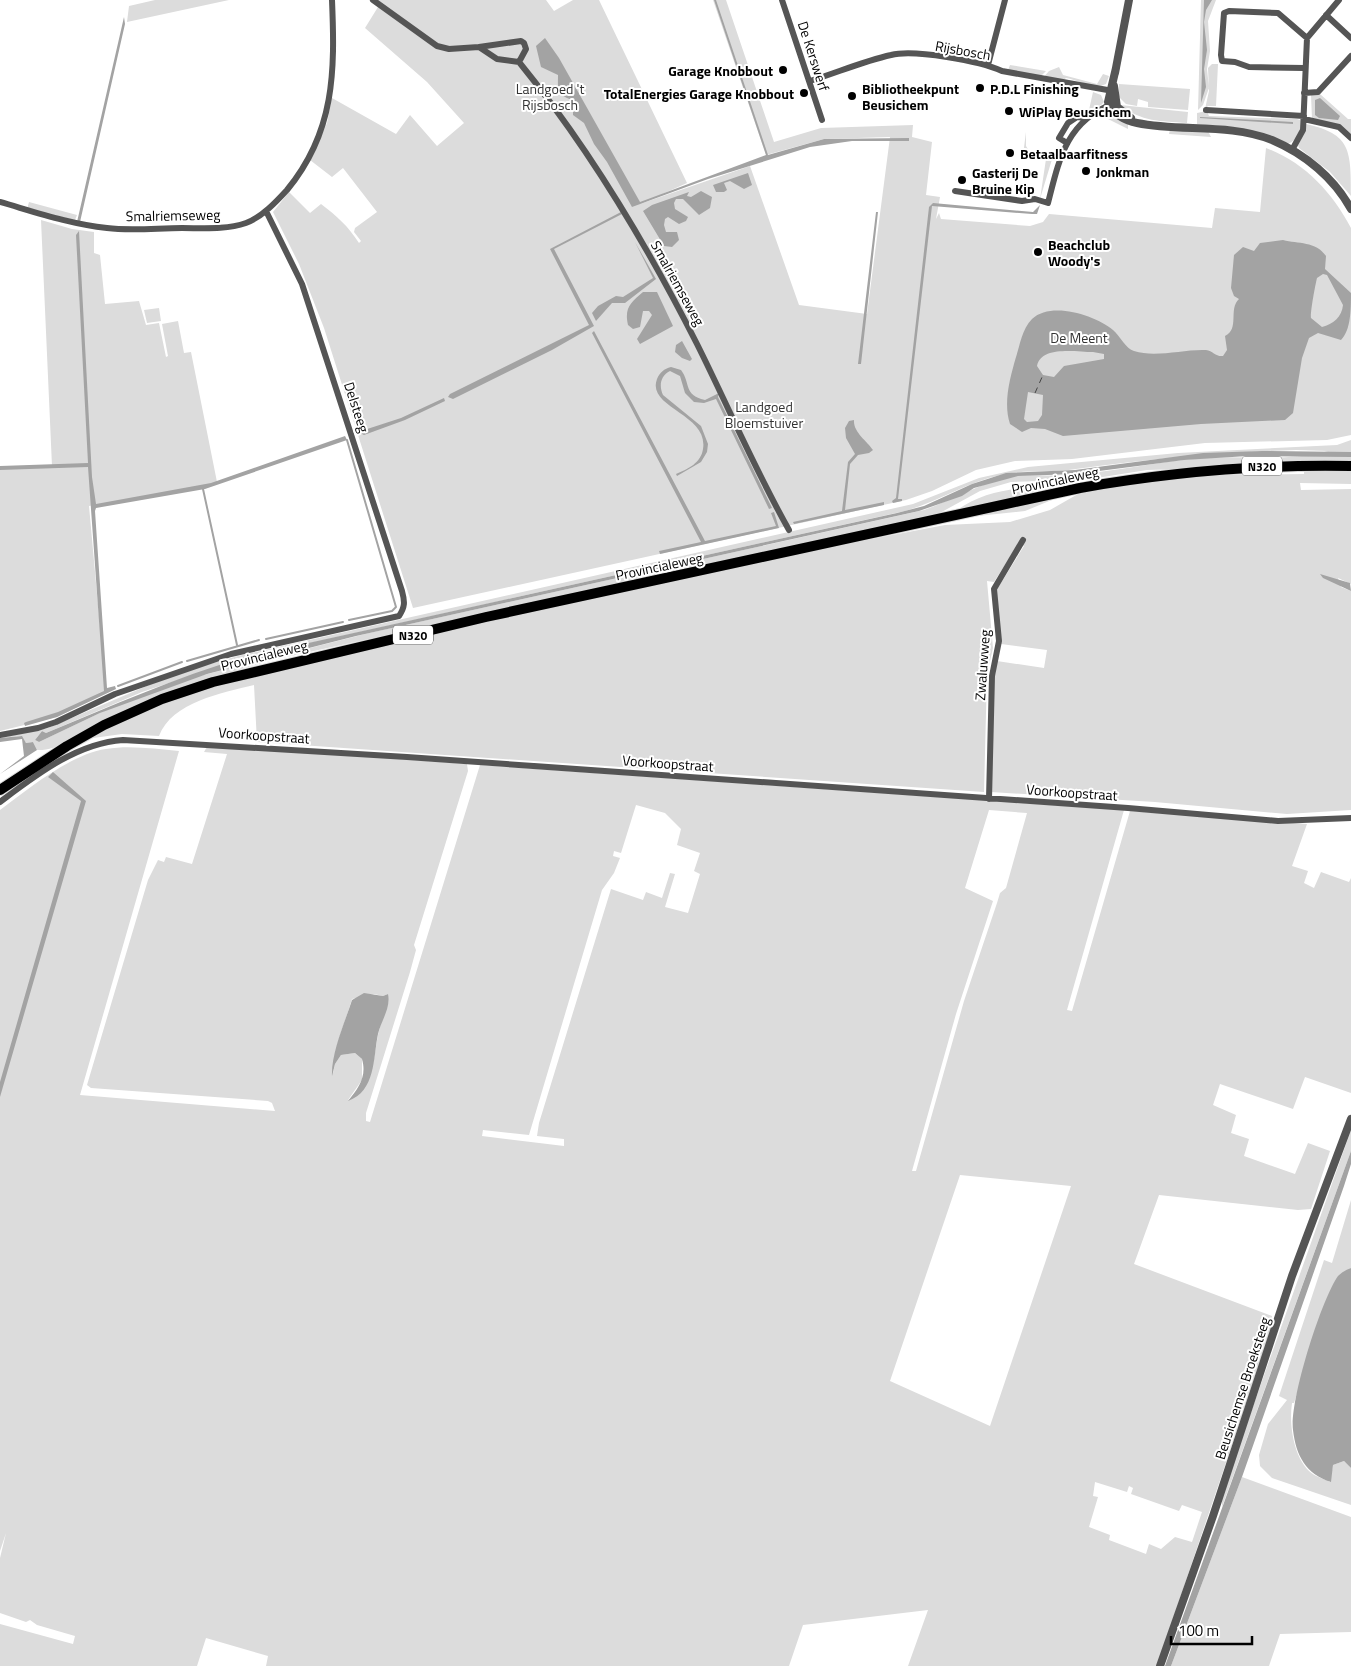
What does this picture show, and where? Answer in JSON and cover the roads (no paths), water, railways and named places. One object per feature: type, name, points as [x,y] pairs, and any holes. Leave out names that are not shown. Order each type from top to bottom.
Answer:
[{"type":"highway","name":"Provincialeweg","points":[[0,790],[67,746],[104,725],[162,699],[213,682],[320,655],[1080,488],[1173,473],[1236,468],[1351,466]]},
{"type":"street","name":"Smalriemseweg","points":[[0,202],[78,224],[108,228],[221,228],[247,223],[266,211],[279,199],[304,166],[318,140],[327,114],[332,79],[332,0]]},
{"type":"street","points":[[373,0],[437,46],[449,49],[523,42],[526,49],[520,62],[497,59],[479,47]]},
{"type":"street","name":"De Kerswerf","points":[[782,0],[822,120]]},
{"type":"street","points":[[988,65],[1005,0]]},
{"type":"street","points":[[1129,0],[1111,91],[1112,104],[1133,119],[1172,126],[1241,132],[1272,140],[1292,150],[1327,177],[1351,209]]},
{"type":"street","points":[[1292,150],[1303,130],[1304,68],[1307,38],[1339,0]]},
{"type":"street","points":[[1304,68],[1249,67],[1235,62],[1222,61],[1222,18],[1224,13],[1228,11],[1278,13],[1307,38]]},
{"type":"street","points":[[1326,15],[1351,38]]},
{"type":"street","points":[[491,54],[494,45]]},
{"type":"street","name":"Rijsbosch","points":[[810,81],[892,54],[913,54],[988,65],[1002,71],[1111,91]]},
{"type":"street","points":[[1304,92],[1318,92],[1351,56]]},
{"type":"street","name":"Smalriemseweg","points":[[520,62],[543,90],[592,160],[662,277],[789,530]]},
{"type":"street","points":[[956,191],[1022,201],[1035,199],[1048,203],[1058,164],[1067,143],[1092,112],[1112,104]]},
{"type":"street","points":[[1206,110],[1304,118],[1339,128],[1351,138]]},
{"type":"street","points":[[1067,143],[1059,138],[1065,127],[1077,117],[1086,118]]},
{"type":"street","name":"Delsteeg","points":[[0,734],[38,728],[56,722],[115,694],[231,654],[399,616],[405,604],[402,592],[354,438],[302,284],[266,211]]},
{"type":"street","name":"Zwaluwweg","points":[[989,799],[992,676],[998,641],[994,589],[1023,540]]},
{"type":"street","name":"Voorkoopstraat","points":[[0,802],[24,784],[83,748],[106,741],[123,740],[417,758],[1128,808],[1278,822],[1351,818]]},
{"type":"street","name":"Beusichemse Broeksteeg","points":[[1160,1666],[1213,1516],[1292,1276],[1351,1119]]},
{"type":"waterway","points":[[347,440],[396,607],[392,611],[349,620]]},
{"type":"waterway","points":[[203,489],[237,645]]},
{"type":"waterway","points":[[266,639],[343,622]]},
{"type":"waterway","points":[[187,661],[259,640]]},
{"type":"waterway","points":[[118,686],[182,662]]},
{"type":"place","name":"Garage Knobbout","points":[[783,70]]},
{"type":"place","name":"P.D.L Finishing","points":[[980,88]]},
{"type":"place","name":"TotalEnergies Garage Knobbout","points":[[804,93]]},
{"type":"place","name":"Bibliotheekpunt Beusichem","points":[[852,96]]},
{"type":"place","name":"WiPlay Beusichem","points":[[1009,111]]},
{"type":"place","name":"Betaalbaarfitness","points":[[1010,153]]},
{"type":"place","name":"Jonkman","points":[[1086,171]]},
{"type":"place","name":"Gasterij De Bruine Kip","points":[[962,180]]},
{"type":"place","name":"Beachclub Woody's","points":[[1038,252]]},
{"type":"park label","name":"Landgoed 't Rijsbosch","points":[[550,96]]},
{"type":"park label","name":"De Meent","points":[[1079,337]]},
{"type":"park label","name":"Landgoed Bloemstuiver","points":[[764,414]]}]
